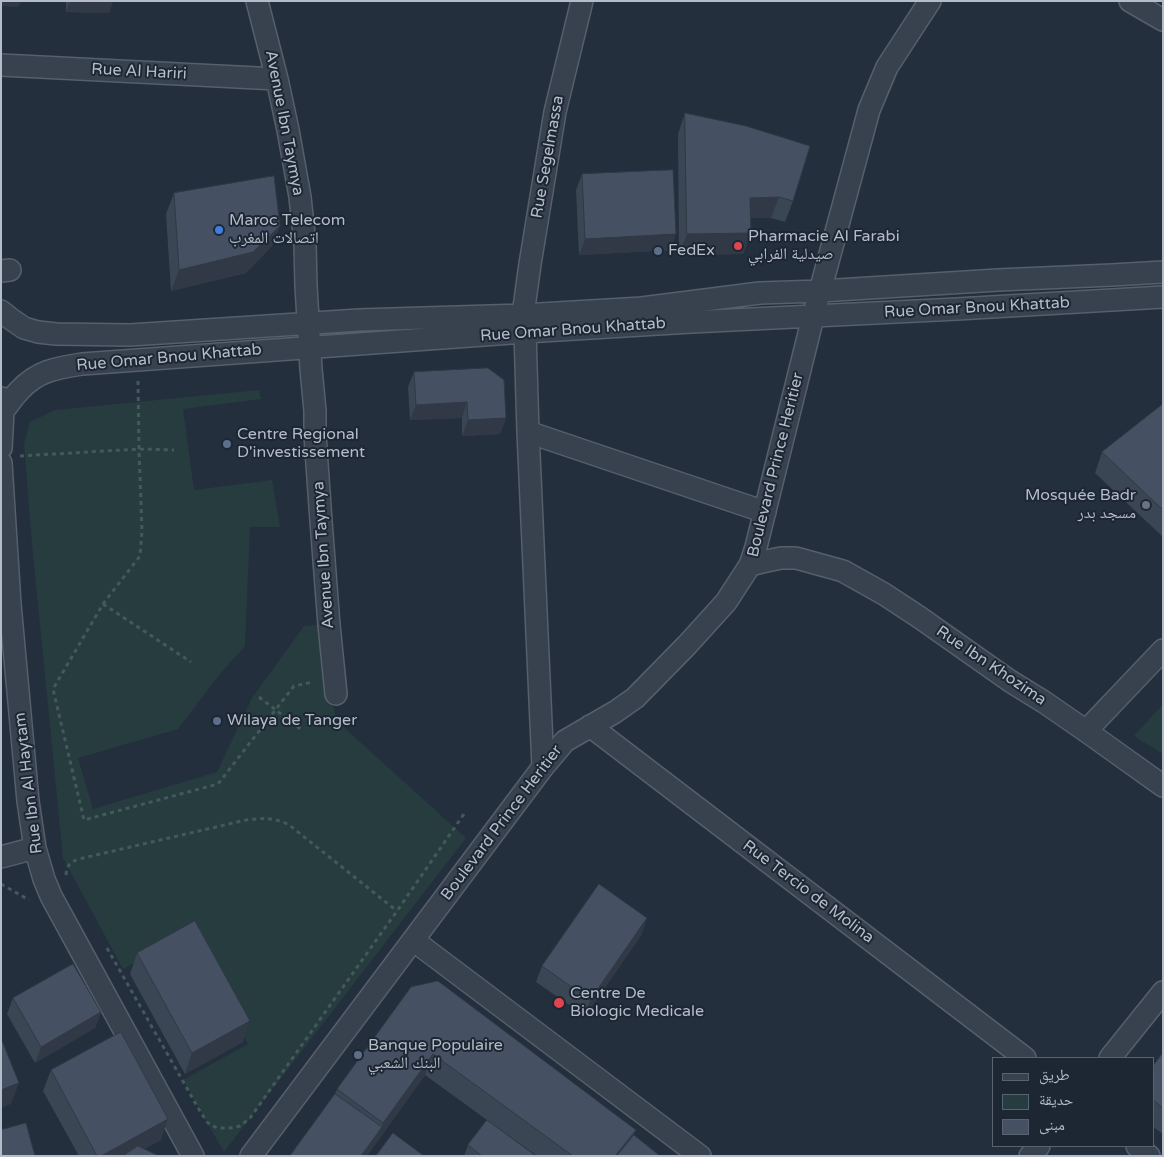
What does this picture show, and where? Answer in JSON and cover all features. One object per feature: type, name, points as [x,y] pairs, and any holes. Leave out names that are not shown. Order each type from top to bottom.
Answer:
[{"type":"street","name":"Avenue Ibn Taymya","points":[[257,1],[277,79],[300,197],[305,244],[308,323],[324,564],[335,687]]},
{"type":"street","name":"Rue Segelmassa","points":[[543,767],[524,324],[530,264],[555,112],[582,1]]},
{"type":"street","name":"Boulevard Prince Heritier","points":[[251,1156],[543,767],[565,741],[628,703],[642,692],[726,602],[750,565],[845,194],[869,110],[887,67],[930,1]]},
{"type":"street","points":[[1130,1],[1163,20]]},
{"type":"street","name":"Rue Al Hariri","points":[[1,65],[277,79]]},
{"type":"street","name":"Rue Omar Bnou Khattab","points":[[2,412],[29,381],[42,373],[82,364],[310,347],[524,324],[760,293],[1163,272]]},
{"type":"street","name":"Rue Omar Bnou Khattab","points":[[1,311],[24,328],[38,332],[130,335],[359,320],[524,324],[691,322],[1163,297]]},
{"type":"street","name":"Rue Ibn Al Haytam","points":[[1,390],[5,456],[6,605],[34,848],[51,896],[193,1156]]},
{"type":"street","points":[[528,432],[765,512]]},
{"type":"street","name":"Rue Ibn Khozima","points":[[750,565],[781,558],[796,558],[843,571],[884,594],[1010,681],[1044,702],[1163,786]]},
{"type":"street","points":[[1086,731],[1163,650]]},
{"type":"street","name":"Rue Tercio de Molina","points":[[590,726],[1025,1057]]},
{"type":"street","points":[[1,857],[34,848]]},
{"type":"street","points":[[413,940],[700,1156]]},
{"type":"street","points":[[1111,1057],[1163,992]]},
{"type":"street","points":[[1138,1147],[1149,1156]]},
{"type":"path","points":[[138,360],[142,531],[140,556],[103,604],[53,690],[84,820],[218,784],[294,686],[335,687]]},
{"type":"path","points":[[5,456],[139,449],[174,450]]},
{"type":"path","points":[[103,604],[191,662]]},
{"type":"path","points":[[258,698],[303,731]]},
{"type":"path","points":[[105,945],[208,1123],[217,1128],[240,1126],[250,1118],[464,814]]},
{"type":"path","points":[[69,881],[66,876],[67,868],[71,862],[79,859],[246,820],[273,818],[288,824],[397,911]]},
{"type":"green space","points":[[259,390],[261,399],[183,409],[194,490],[272,480],[280,527],[250,527],[245,646],[219,675],[178,729],[78,758],[93,809],[217,772],[252,698],[304,626],[325,624],[328,692],[338,722],[466,838],[224,1152],[183,1080],[248,1044],[188,933],[123,969],[63,858],[24,444],[30,422],[55,410]]},
{"type":"green space","points":[[1163,704],[1163,754],[1134,736]]},
{"type":"building","points":[[685,113],[746,126],[810,146],[793,201],[779,197],[750,198],[751,233],[687,234]]},
{"type":"building","points":[[673,170],[676,234],[585,239],[582,174]]},
{"type":"building","name":"Maroc Telecom اتصالات المغرب","points":[[274,176],[280,226],[253,252],[179,270],[174,193]]},
{"type":"building","points":[[488,368],[504,380],[506,418],[468,420],[467,402],[416,405],[414,372]]},
{"type":"building","points":[[1163,404],[1163,510],[1102,452]]},
{"type":"building","points":[[599,884],[647,918],[590,1000],[542,966]]},
{"type":"building","points":[[195,921],[250,1021],[192,1053],[137,953]]},
{"type":"building","points":[[73,964],[101,1012],[41,1047],[13,998]]},
{"type":"building","points":[[438,981],[636,1130],[615,1156],[573,1156],[433,1054],[383,1123],[337,1089],[411,987]]},
{"type":"building","points":[[121,1032],[168,1119],[101,1156],[97,1156],[51,1070]]},
{"type":"building","points":[[1,1038],[19,1083],[1,1090]]},
{"type":"building","points":[[1163,1053],[1163,1108],[1154,1101],[1154,1065]]},
{"type":"building","points":[[335,1094],[382,1127],[361,1156],[290,1156]]},
{"type":"building","points":[[487,1120],[536,1156],[482,1156],[468,1145]]},
{"type":"building","points":[[26,1123],[35,1156],[1,1156],[1,1130]]},
{"type":"building","points":[[393,1133],[424,1156],[376,1156]]},
{"type":"building","points":[[634,1135],[660,1156],[617,1156]]},
{"type":"building","points":[[138,1146],[159,1156],[123,1156]]},
{"type":"place","name":"Maroc Telecom اتصالات المغرب","points":[[219,230]]},
{"type":"place","name":"Pharmacie Al Farabi صيدلية الفرابي","points":[[738,246]]},
{"type":"place","name":"FedEx","points":[[658,251]]},
{"type":"place","name":"Centre Regional D'investissement","points":[[227,444]]},
{"type":"place","name":"Mosquée Badr مسجد بدر","points":[[1146,505]]},
{"type":"place","name":"Wilaya de Tanger","points":[[217,721]]},
{"type":"place","name":"Centre De Biologic Medicale","points":[[559,1003]]},
{"type":"place","name":"Banque Populaire البنك الشعبي","points":[[358,1055]]}]
